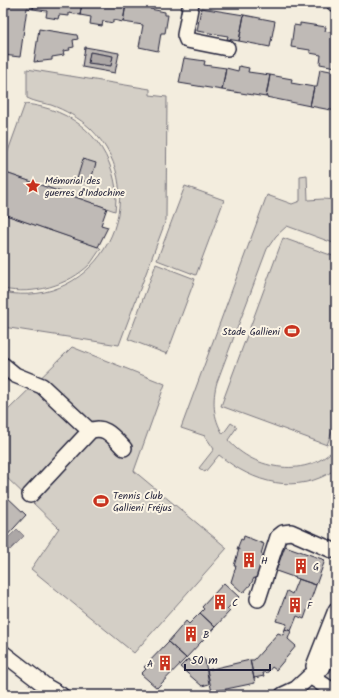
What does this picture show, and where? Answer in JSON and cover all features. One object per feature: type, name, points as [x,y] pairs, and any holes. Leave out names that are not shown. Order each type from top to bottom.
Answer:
[{"type":"street","points":[[191,3],[185,35],[187,40],[227,48]]},
{"type":"street","points":[[3,365],[15,375],[42,386],[90,431]]},
{"type":"street","points":[[30,495],[90,431],[96,428],[106,431],[124,448]]},
{"type":"street","points":[[258,598],[278,537],[283,533],[291,532],[332,550]]},
{"type":"street","points":[[310,676],[336,610]]},
{"type":"street","points":[[282,695],[296,689],[310,676],[322,668],[336,641]]},
{"type":"street","points":[[3,653],[47,687],[61,695]]},
{"type":"street","points":[[310,676],[336,693]]},
{"type":"shaded area","points":[[90,52],[113,56],[111,66],[88,63]]},
{"type":"shaded area","points":[[27,69],[150,89],[150,95],[167,97],[166,220],[119,345],[3,327],[3,292],[37,293],[66,284],[90,267],[108,243],[118,215],[119,185],[110,155],[90,128],[81,121],[56,107],[27,98]]},
{"type":"shaded area","points":[[25,104],[58,112],[73,120],[97,141],[106,155],[112,171],[116,189],[115,211],[3,172],[3,165]]},
{"type":"shaded area","points":[[307,175],[308,200],[336,200],[336,244],[287,226],[276,236],[267,249],[217,382],[214,395],[214,409],[217,422],[223,434],[231,423],[237,427],[228,440],[239,451],[252,459],[266,464],[282,467],[297,467],[311,464],[325,457],[336,447],[336,469],[321,477],[306,482],[291,484],[276,483],[246,473],[219,455],[205,472],[199,468],[214,449],[205,436],[181,428],[267,195],[292,204],[300,201],[300,176]]},
{"type":"shaded area","points":[[185,186],[224,200],[196,275],[157,260]]},
{"type":"shaded area","points":[[3,214],[99,247],[101,249],[90,264],[81,272],[61,283],[38,290],[14,291],[3,289]]},
{"type":"shaded area","name":"Stade Gallieni","points":[[283,238],[336,257],[336,420],[327,445],[221,406]]},
{"type":"shaded area","points":[[156,264],[195,279],[167,354],[128,339]]},
{"type":"shaded area","name":"Tennis Club Gallieni Fréjus","points":[[72,347],[165,384],[134,471],[227,548],[134,653],[31,569],[59,528],[3,474],[3,415]]},
{"type":"shaded area","points":[[17,529],[24,536],[10,550],[3,543]]},
{"type":"shaded area","points":[[336,657],[336,695],[302,695],[310,692],[324,692],[332,681],[325,676]]},
{"type":"building","points":[[6,3],[34,3],[33,9],[27,8],[20,57],[3,55],[3,22]]},
{"type":"building","points":[[34,3],[82,3],[80,15],[69,13],[69,16],[59,15],[58,19],[46,17],[47,11],[33,9]]},
{"type":"building","points":[[82,3],[126,4],[123,22],[113,20],[113,23],[103,21],[102,26],[90,24],[91,17],[80,15]]},
{"type":"building","points":[[141,3],[151,4],[150,9],[165,12],[165,15],[168,15],[165,33],[161,33],[158,51],[139,47],[143,25],[123,22],[126,4],[140,6]]},
{"type":"building","points":[[201,8],[244,15],[239,41],[227,39],[228,36],[197,31]]},
{"type":"building","points":[[244,15],[275,21],[270,47],[239,41]]},
{"type":"building","points":[[300,23],[326,27],[325,31],[334,33],[334,29],[336,29],[336,67],[320,64],[321,55],[310,53],[310,50],[291,47],[294,25],[300,26]]},
{"type":"building","points":[[39,29],[77,35],[78,39],[73,40],[74,47],[69,48],[70,50],[63,51],[64,55],[52,57],[52,60],[34,62]]},
{"type":"building","points":[[85,47],[119,53],[115,73],[82,67]],"holes":[[[90,52],[113,56],[111,66],[88,63]]]},
{"type":"building","points":[[184,58],[205,61],[204,65],[226,68],[222,90],[179,83]]},
{"type":"building","points":[[239,66],[249,68],[248,72],[270,75],[266,97],[222,90],[226,68],[238,71]]},
{"type":"building","points":[[320,69],[336,72],[336,111],[310,106],[314,87],[317,87]]},
{"type":"building","points":[[270,75],[292,79],[291,83],[314,87],[310,106],[266,97]]},
{"type":"building","points":[[83,159],[96,163],[90,183],[77,179]]},
{"type":"building","points":[[3,172],[107,208],[101,225],[108,227],[98,247],[3,214]]},
{"type":"building","points":[[4,494],[26,515],[3,540],[3,495]]},
{"type":"building","name":"H","points":[[244,536],[264,544],[261,554],[265,555],[256,579],[254,578],[243,593],[231,582],[236,566],[234,566],[239,549],[237,549],[241,539],[243,540]]},
{"type":"building","name":"G","points":[[285,546],[325,560],[316,585],[276,571]]},
{"type":"building","name":"F","points":[[298,579],[316,585],[304,619],[297,616],[291,631],[285,629],[287,624],[276,621],[287,591],[292,594]]},
{"type":"building","name":"C","points":[[224,583],[239,597],[227,609],[230,611],[215,627],[200,613],[204,609],[202,607]]},
{"type":"building","name":"B","points":[[200,613],[215,627],[186,658],[168,642],[186,621],[189,624]]},
{"type":"building","points":[[285,629],[291,631],[288,639],[296,646],[276,670],[272,667],[268,672],[263,673],[264,676],[254,678],[250,660],[254,660],[278,633],[283,635]]},
{"type":"building","name":"A","points":[[168,642],[186,658],[157,688],[141,674],[146,669],[144,667]]},
{"type":"building","points":[[202,658],[205,660],[209,684],[202,686],[180,667],[188,659],[195,665]]},
{"type":"building","points":[[250,660],[255,683],[212,692],[207,670]]},
{"type":"place","name":"Mémorial des guerres d'Indochine","points":[[33,186]]},
{"type":"place","name":"Stade Gallieni","points":[[292,331]]},
{"type":"place","name":"Tennis Club Gallieni Fréjus","points":[[101,501]]},
{"type":"place","name":"H","points":[[249,560]]},
{"type":"place","name":"G","points":[[301,566]]},
{"type":"place","name":"C","points":[[220,602]]},
{"type":"place","name":"F","points":[[295,605]]},
{"type":"place","name":"B","points":[[191,634]]},
{"type":"place","name":"A","points":[[165,663]]}]
